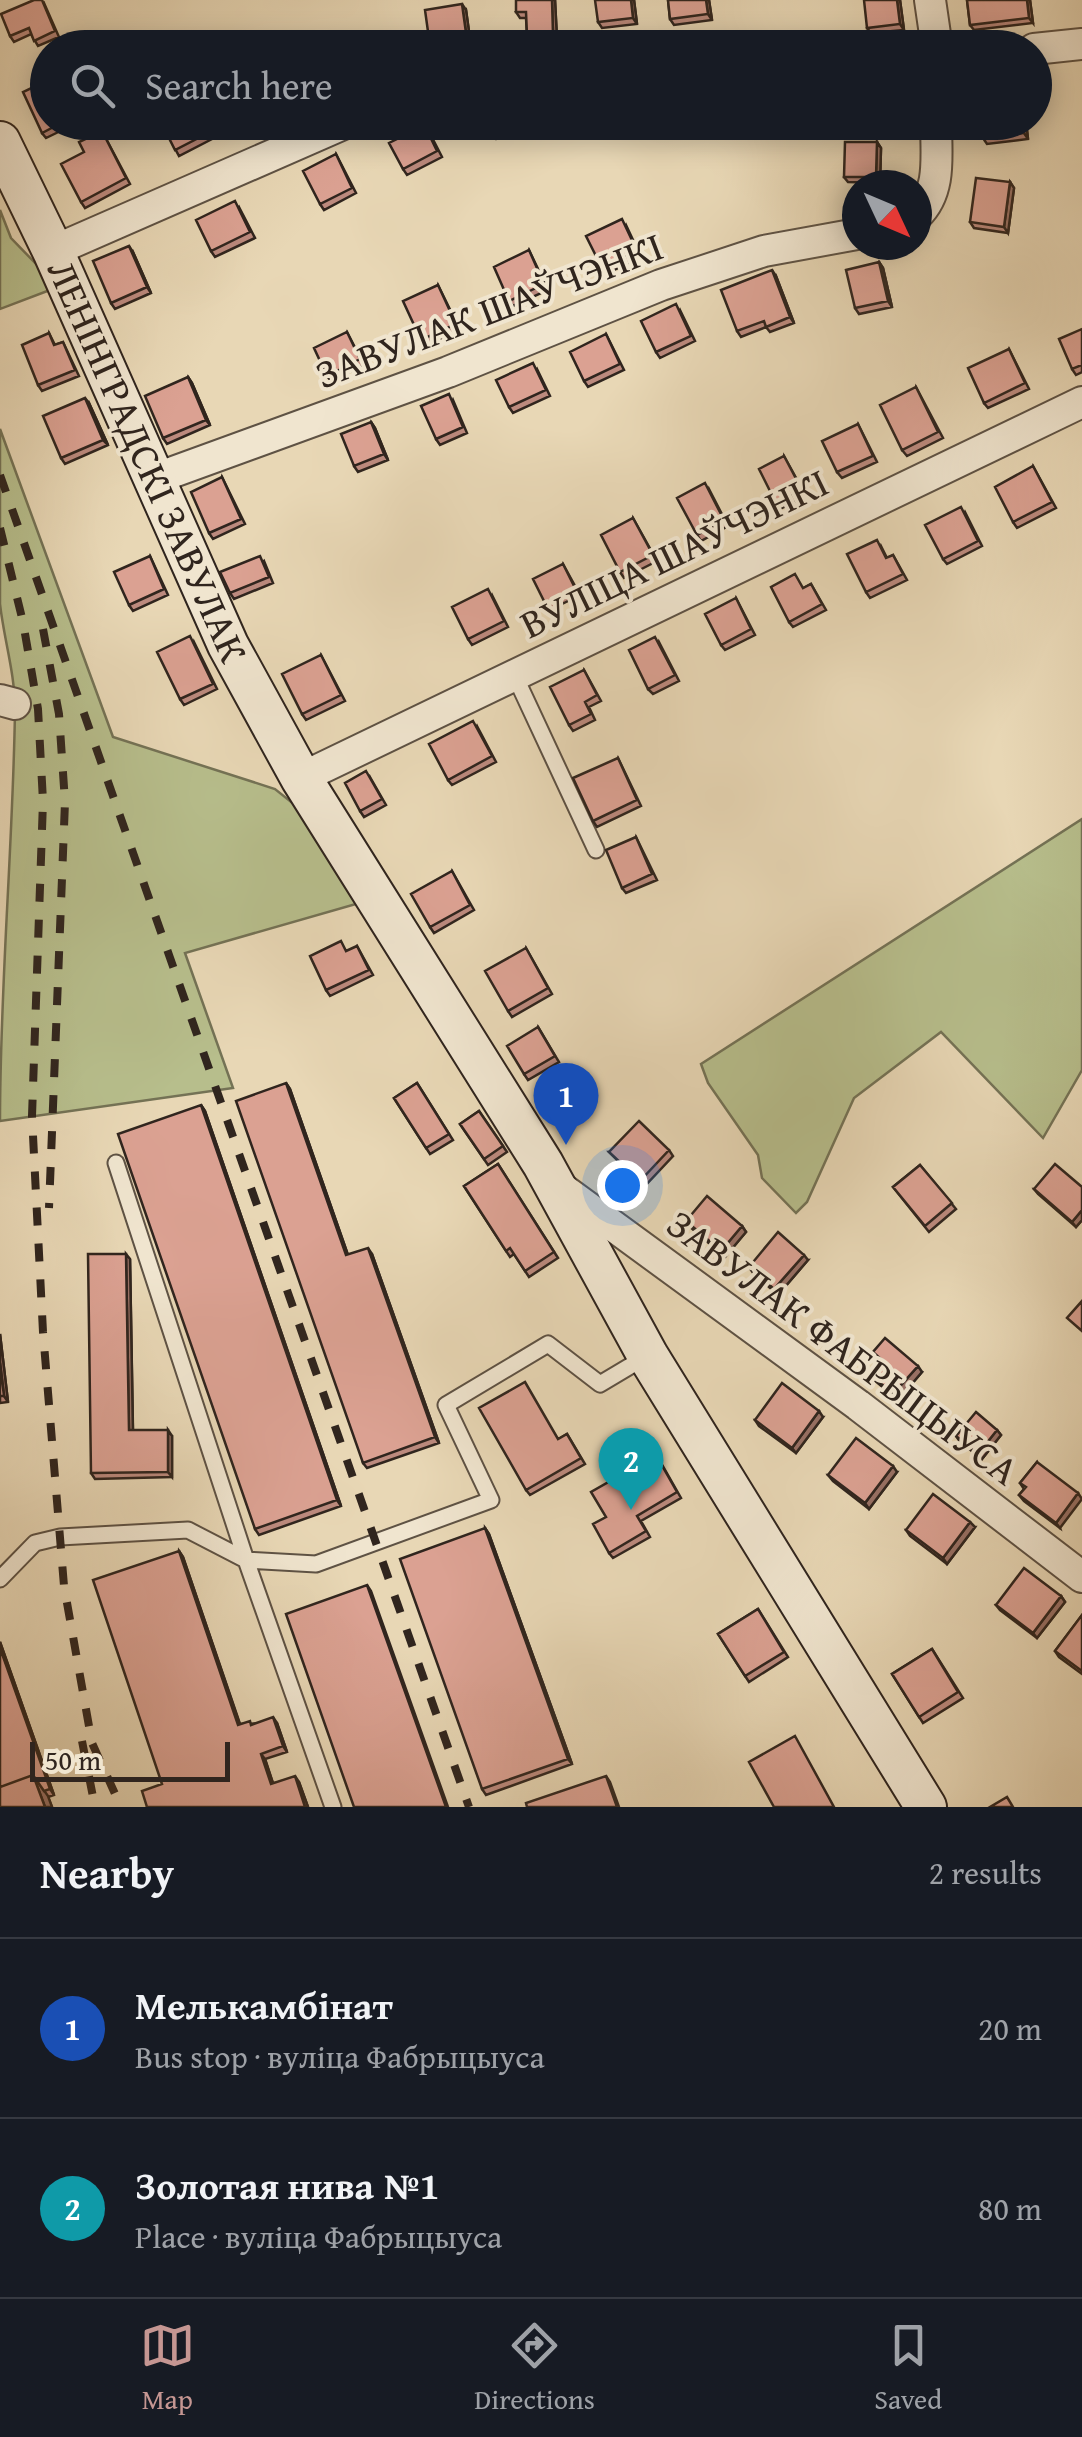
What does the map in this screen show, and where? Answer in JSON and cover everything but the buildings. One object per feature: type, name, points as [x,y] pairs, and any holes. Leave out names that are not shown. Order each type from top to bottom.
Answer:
[{"type":"street","points":[[930,0],[934,30]]},
{"type":"street","points":[[1052,47],[1082,44]]},
{"type":"street","points":[[53,251],[307,140]]},
{"type":"street","points":[[932,191],[936,140]]},
{"type":"street","name":"ЛЕНІНГРАДСКІ ЗАВУЛАК","points":[[0,142],[53,251],[228,644],[301,778],[554,1182],[648,1356],[926,1807]]},
{"type":"street","name":"ЗАВУЛАК ШАЎЧЭНКІ","points":[[154,479],[448,372],[661,285],[764,251],[842,237]]},
{"type":"street","name":"ВУЛІЦА ШАЎЧЭНКІ","points":[[301,778],[1082,402]]},
{"type":"street","name":"ЗАВУЛАК ФАБРЫЦЫУСА","points":[[554,1182],[858,1405],[1082,1577]]},
{"type":"lane","points":[[514,674],[596,850]]},
{"type":"lane","points":[[116,1163],[246,1560],[333,1807]]},
{"type":"lane","points":[[0,1580],[35,1543],[188,1530],[246,1560],[316,1564],[491,1500],[446,1405],[548,1344],[600,1384],[648,1356]]},
{"type":"green space","points":[[0,210],[11,238],[38,266],[50,290],[0,309]]},
{"type":"green space","points":[[0,429],[113,737],[275,789],[305,813],[356,904],[185,953],[233,1088],[0,1121],[15,710],[0,604]]},
{"type":"green space","points":[[1082,819],[1082,1070],[1043,1138],[941,1032],[854,1098],[807,1202],[796,1213],[762,1178],[758,1155],[708,1083],[701,1064]]},
{"type":"railway","points":[[0,475],[469,1807]]},
{"type":"railway","points":[[0,528],[23,622],[38,709],[43,801],[32,1116],[43,1332],[64,1586],[92,1743],[121,1807]]},
{"type":"railway","points":[[43,629],[59,714],[65,802],[49,1208]]},
{"type":"railway","points":[[82,1741],[95,1807]]},
{"type":"place","name":"Мелькамбінат","points":[[566,1145]]},
{"type":"place","name":"Золотая нива №1","points":[[631,1510]]}]
